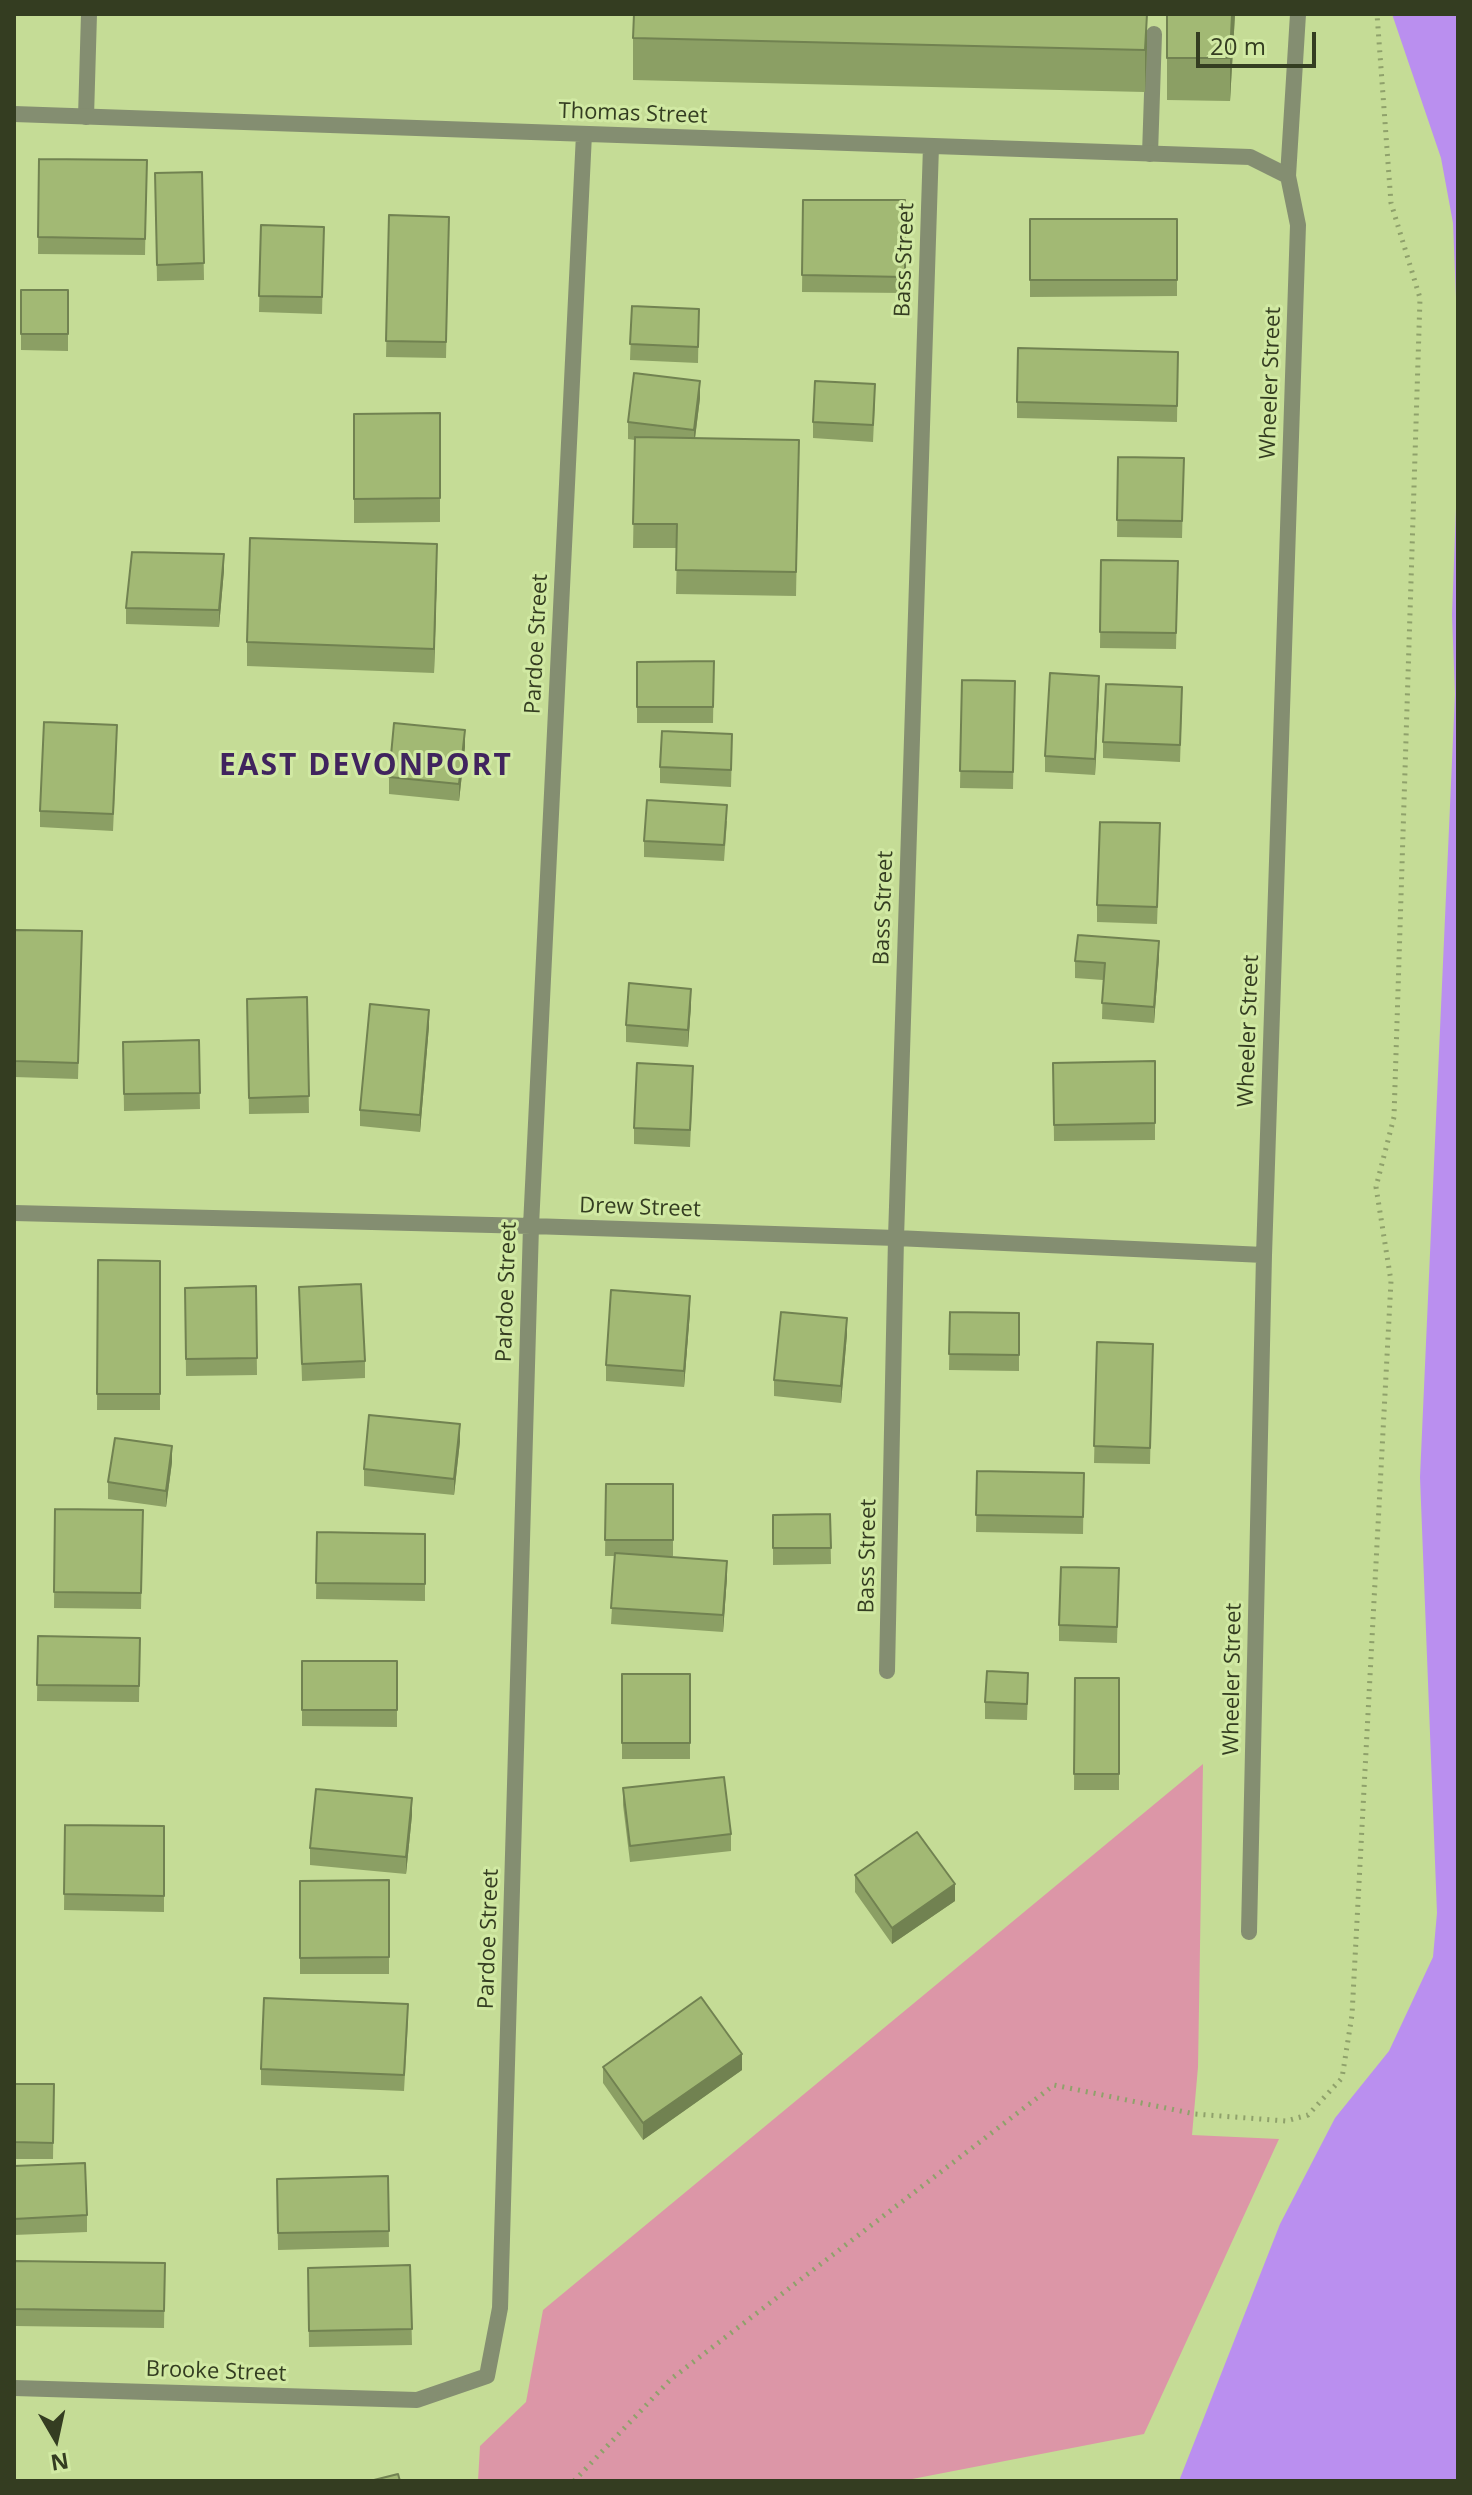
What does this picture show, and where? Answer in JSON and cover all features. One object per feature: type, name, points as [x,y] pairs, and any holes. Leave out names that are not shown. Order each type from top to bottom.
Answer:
[{"type":"street","points":[[86,117],[89,14]]},
{"type":"street","name":"Wheeler Street","points":[[1249,1932],[1264,1255],[1298,225],[1288,176],[1298,14]]},
{"type":"street","points":[[1150,154],[1154,34]]},
{"type":"street","name":"Thomas Street","points":[[14,114],[1250,157],[1288,176]]},
{"type":"street","name":"Pardoe Street","points":[[417,2400],[487,2376],[500,2308],[531,1226],[584,134]]},
{"type":"street","name":"Bass Street","points":[[887,1671],[896,1238],[931,146]]},
{"type":"street","name":"Drew Street","points":[[14,1213],[896,1238],[1264,1255]]},
{"type":"street","name":"Brooke Street","points":[[14,2388],[417,2400]]},
{"type":"shaded area","points":[[1392,14],[1458,14],[1458,347],[1453,223],[1441,158]]},
{"type":"shaded area","points":[[1458,455],[1458,2481],[1179,2481],[1280,2224],[1335,2118],[1389,2051],[1433,1957],[1437,1913],[1420,1477],[1455,694],[1452,615]]},
{"type":"shaded area","points":[[1203,1764],[1198,2067],[1192,2135],[1279,2139],[1144,2434],[902,2481],[478,2481],[480,2446],[526,2402],[543,2310]]},
{"type":"building","points":[[634,14],[1147,14],[1145,50],[633,38]]},
{"type":"building","points":[[1167,14],[1232,14],[1230,58],[1167,58]]},
{"type":"building","points":[[39,159],[147,160],[145,239],[38,237]]},
{"type":"building","points":[[202,172],[204,263],[157,265],[155,173]]},
{"type":"building","points":[[803,200],[905,200],[905,277],[802,275]]},
{"type":"building","points":[[389,215],[449,217],[446,342],[386,341]]},
{"type":"building","points":[[1030,219],[1177,219],[1177,280],[1030,280]]},
{"type":"building","points":[[261,225],[324,227],[322,297],[259,296]]},
{"type":"building","points":[[21,290],[68,290],[68,334],[21,334]]},
{"type":"building","points":[[632,306],[699,309],[698,347],[630,344]]},
{"type":"building","points":[[1018,348],[1178,352],[1177,406],[1017,402]]},
{"type":"building","points":[[634,373],[700,381],[694,430],[628,422]]},
{"type":"building","points":[[815,381],[875,384],[873,425],[813,422]]},
{"type":"building","points":[[440,413],[440,498],[354,499],[354,414]]},
{"type":"building","points":[[635,437],[799,440],[796,572],[676,570],[677,524],[633,524]]},
{"type":"building","points":[[1118,457],[1184,458],[1182,521],[1117,520]]},
{"type":"building","points":[[250,538],[437,544],[434,649],[247,642]]},
{"type":"building","points":[[132,552],[224,554],[219,610],[126,608]]},
{"type":"building","points":[[1101,560],[1178,561],[1176,633],[1100,632]]},
{"type":"building","points":[[714,661],[713,707],[637,707],[637,662]]},
{"type":"building","points":[[1050,673],[1099,676],[1095,759],[1045,756]]},
{"type":"building","points":[[962,680],[1015,681],[1013,772],[960,771]]},
{"type":"building","points":[[1106,684],[1182,687],[1180,745],[1103,742]]},
{"type":"building","points":[[44,722],[117,725],[113,814],[40,811]]},
{"type":"building","points":[[394,723],[465,730],[459,784],[389,777]]},
{"type":"building","points":[[662,731],[732,734],[731,770],[660,767]]},
{"type":"building","points":[[647,800],[727,805],[724,845],[644,841]]},
{"type":"building","points":[[1100,822],[1160,823],[1157,907],[1097,905]]},
{"type":"building","points":[[15,930],[82,931],[78,1063],[14,1061]]},
{"type":"building","points":[[1078,935],[1159,941],[1154,1007],[1102,1003],[1105,963],[1075,961]]},
{"type":"building","points":[[629,983],[691,989],[688,1030],[626,1025]]},
{"type":"building","points":[[307,997],[309,1096],[249,1098],[247,999]]},
{"type":"building","points":[[370,1004],[429,1010],[420,1115],[360,1110]]},
{"type":"building","points":[[199,1040],[200,1093],[124,1094],[123,1042]]},
{"type":"building","points":[[1155,1061],[1155,1123],[1054,1125],[1053,1063]]},
{"type":"building","points":[[637,1063],[693,1066],[690,1130],[634,1128]]},
{"type":"building","points":[[98,1260],[160,1261],[160,1394],[97,1394]]},
{"type":"building","points":[[361,1284],[365,1361],[302,1364],[299,1287]]},
{"type":"building","points":[[256,1286],[257,1358],[186,1359],[185,1288]]},
{"type":"building","points":[[611,1290],[690,1296],[684,1371],[606,1365]]},
{"type":"building","points":[[781,1312],[847,1318],[841,1386],[774,1380]]},
{"type":"building","points":[[950,1312],[1019,1313],[1019,1355],[949,1354]]},
{"type":"building","points":[[1097,1342],[1153,1344],[1150,1448],[1094,1446]]},
{"type":"building","points":[[369,1415],[460,1424],[454,1479],[364,1469]]},
{"type":"building","points":[[115,1438],[172,1446],[166,1491],[108,1482]]},
{"type":"building","points":[[977,1471],[1084,1473],[1083,1517],[976,1515]]},
{"type":"building","points":[[606,1484],[673,1484],[673,1540],[605,1540]]},
{"type":"building","points":[[55,1509],[143,1510],[141,1593],[54,1592]]},
{"type":"building","points":[[830,1514],[831,1548],[773,1548],[773,1515]]},
{"type":"building","points":[[317,1532],[425,1534],[425,1584],[316,1583]]},
{"type":"building","points":[[615,1553],[727,1561],[723,1615],[611,1608]]},
{"type":"building","points":[[1061,1567],[1119,1568],[1117,1627],[1059,1625]]},
{"type":"building","points":[[38,1636],[140,1638],[139,1686],[37,1685]]},
{"type":"building","points":[[302,1661],[397,1661],[397,1710],[302,1710]]},
{"type":"building","points":[[987,1671],[1028,1673],[1027,1704],[985,1702]]},
{"type":"building","points":[[622,1674],[690,1674],[690,1743],[622,1743]]},
{"type":"building","points":[[1075,1678],[1119,1678],[1119,1774],[1074,1774]]},
{"type":"building","points":[[724,1777],[731,1834],[630,1846],[623,1788]]},
{"type":"building","points":[[316,1789],[412,1798],[406,1857],[310,1848]]},
{"type":"building","points":[[65,1825],[164,1826],[164,1896],[64,1894]]},
{"type":"building","points":[[917,1832],[955,1884],[892,1928],[855,1875]]},
{"type":"building","points":[[389,1880],[389,1957],[300,1958],[300,1881]]},
{"type":"building","points":[[701,1997],[742,2054],[643,2123],[603,2067]]},
{"type":"building","points":[[264,1998],[408,2004],[404,2075],[261,2069]]},
{"type":"building","points":[[14,2084],[54,2084],[53,2143],[14,2142]]},
{"type":"building","points":[[85,2163],[87,2215],[14,2219],[14,2166]]},
{"type":"building","points":[[388,2176],[389,2231],[278,2233],[277,2179]]},
{"type":"building","points":[[14,2261],[165,2263],[164,2311],[14,2309]]},
{"type":"building","points":[[410,2265],[412,2329],[309,2331],[308,2268]]},
{"type":"building","points":[[398,2474],[400,2481],[370,2481]]},
{"type":"district","name":"EAST DEVONPORT","points":[[366,766]]}]
